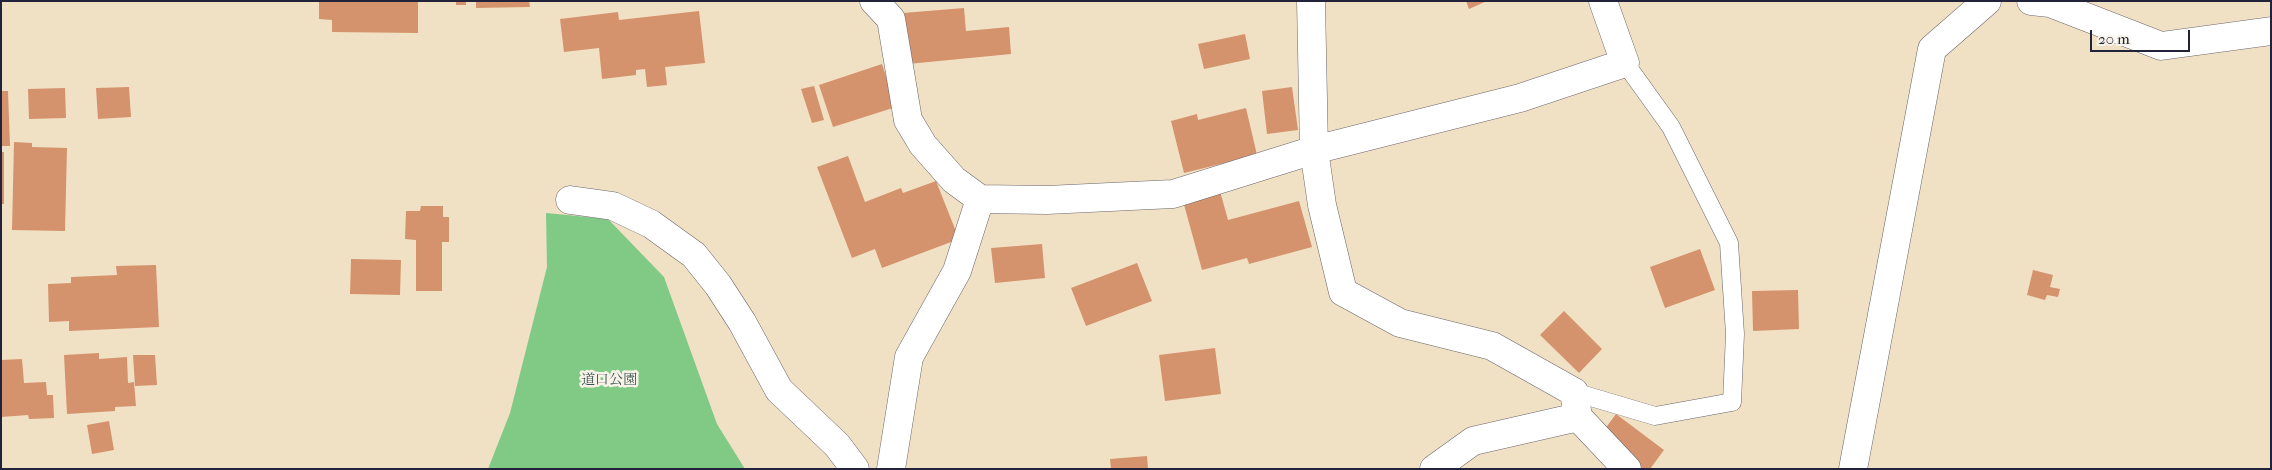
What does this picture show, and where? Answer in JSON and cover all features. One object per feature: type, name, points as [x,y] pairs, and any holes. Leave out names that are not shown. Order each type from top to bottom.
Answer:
[{"type":"street","points":[[874,1],[892,19],[908,120],[922,145],[954,180],[980,199],[1047,200],[1174,194],[1314,150],[1520,98],[1625,63],[1604,1]]},
{"type":"street","points":[[1311,1],[1314,150],[1322,205],[1343,292],[1400,323],[1492,346],[1576,405],[1627,469]]},
{"type":"street","points":[[1853,469],[1932,49],[1987,1]]},
{"type":"street","points":[[2031,1],[2050,3],[2162,46],[2271,32]]},
{"type":"street","points":[[891,469],[909,358],[957,271],[980,199]]},
{"type":"street","points":[[570,200],[614,206],[651,224],[694,255],[718,285],[742,322],[779,390],[837,445],[855,469]]},
{"type":"street","points":[[1434,469],[1473,441],[1576,405]]},
{"type":"lane","points":[[1576,405],[1654,416],[1732,402],[1735,334],[1730,243],[1672,127],[1625,63]]},
{"type":"green space","name":"道口公園","points":[[546,213],[608,219],[664,277],[717,424],[745,469],[488,469],[510,413],[547,267]]},
{"type":"building","points":[[319,1],[418,1],[418,33],[332,32],[332,20],[319,19]]},
{"type":"building","points":[[456,1],[466,1],[466,5],[456,5]]},
{"type":"building","points":[[476,1],[529,1],[530,7],[476,8]]},
{"type":"building","points":[[1466,1],[1487,1],[1469,9]]},
{"type":"building","points":[[964,8],[966,31],[1009,27],[1011,54],[908,64],[903,13]]},
{"type":"building","points":[[699,11],[705,63],[665,67],[667,85],[647,87],[645,69],[636,70],[636,75],[602,79],[599,48],[564,52],[560,19],[618,12],[619,20]]},
{"type":"building","points":[[1245,34],[1250,59],[1204,69],[1198,44]]},
{"type":"building","points":[[882,64],[896,107],[833,127],[819,85]]},
{"type":"building","points":[[814,86],[824,120],[812,123],[801,89]]},
{"type":"building","points":[[129,87],[131,117],[98,119],[96,88]]},
{"type":"building","points":[[1292,87],[1298,130],[1267,134],[1262,91]]},
{"type":"building","points":[[65,88],[66,118],[29,119],[28,89]]},
{"type":"building","points":[[1,91],[8,91],[10,146],[1,146]]},
{"type":"building","points":[[1246,108],[1257,155],[1184,173],[1171,121],[1197,114],[1198,120]]},
{"type":"building","points":[[14,142],[32,143],[32,147],[67,148],[65,231],[12,230]]},
{"type":"building","points":[[1,152],[4,152],[4,204],[1,204]]},
{"type":"building","points":[[848,156],[865,202],[901,188],[903,193],[936,181],[959,239],[882,268],[875,249],[852,258],[817,167]]},
{"type":"building","points":[[1220,191],[1228,220],[1299,201],[1312,247],[1249,264],[1247,258],[1202,270],[1183,201]]},
{"type":"building","points":[[421,206],[443,206],[443,217],[449,217],[449,242],[442,242],[442,291],[416,291],[416,240],[405,239],[406,211],[420,211]]},
{"type":"building","points":[[1042,244],[1045,278],[995,283],[991,248]]},
{"type":"building","points":[[1700,249],[1715,290],[1665,308],[1650,267]]},
{"type":"building","points":[[351,259],[401,260],[400,295],[350,294]]},
{"type":"building","points":[[1137,263],[1152,301],[1086,326],[1071,288]]},
{"type":"building","points":[[156,265],[159,327],[69,331],[69,321],[49,322],[48,284],[71,283],[71,277],[117,275],[116,266]]},
{"type":"building","points":[[2033,270],[2053,275],[2050,287],[2060,289],[2058,297],[2047,295],[2045,300],[2027,295]]},
{"type":"building","points":[[1798,290],[1799,329],[1753,331],[1752,291]]},
{"type":"building","points":[[1564,311],[1602,349],[1579,373],[1540,335]]},
{"type":"building","points":[[1215,348],[1221,394],[1165,401],[1159,355]]},
{"type":"building","points":[[99,353],[99,359],[127,357],[128,383],[134,382],[136,406],[115,407],[115,411],[67,414],[64,355]]},
{"type":"building","points":[[133,355],[155,355],[157,385],[135,386]]},
{"type":"building","points":[[22,359],[24,383],[46,382],[47,395],[53,395],[54,418],[29,419],[28,415],[1,417],[1,360]]},
{"type":"building","points":[[1616,414],[1664,450],[1650,469],[1643,469],[1599,437]]},
{"type":"building","points":[[109,421],[114,450],[92,454],[87,425]]},
{"type":"building","points":[[1147,456],[1148,469],[1111,469],[1110,459]]}]
